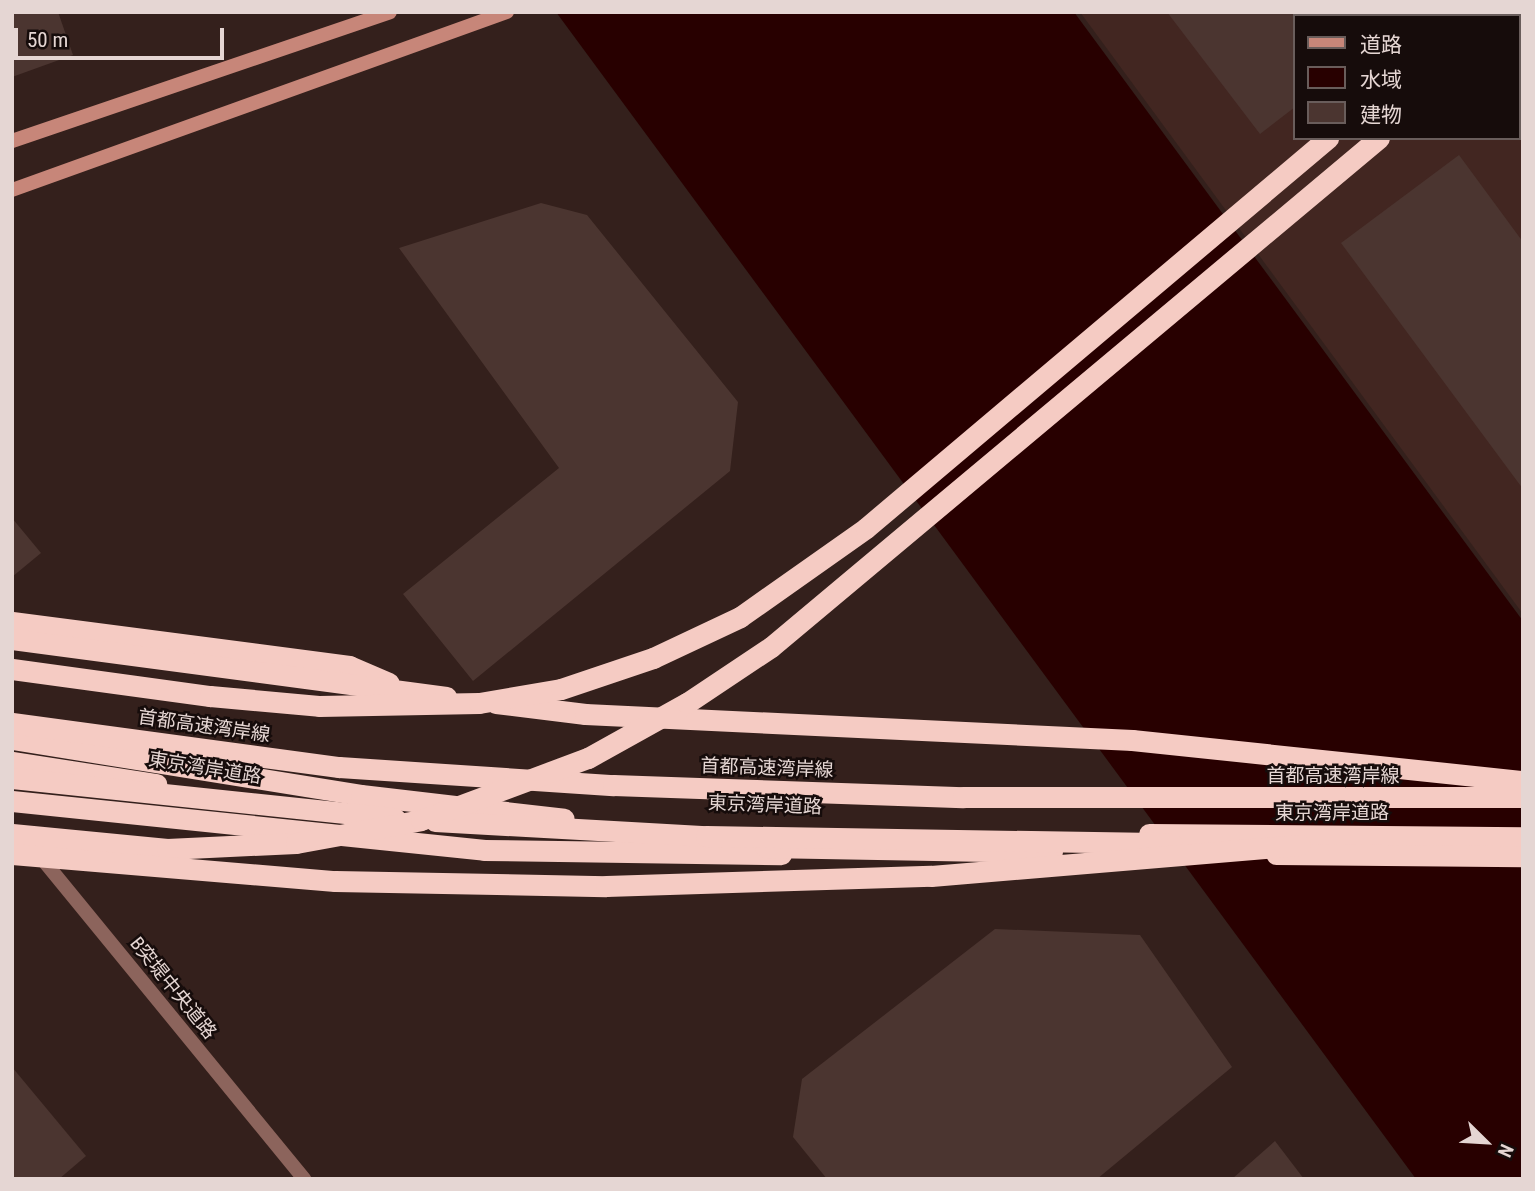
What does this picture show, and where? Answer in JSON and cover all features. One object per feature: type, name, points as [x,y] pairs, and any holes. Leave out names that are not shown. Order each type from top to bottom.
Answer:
[{"type":"highway","points":[[12,669],[237,699],[406,707],[561,689],[653,659],[740,617],[866,528],[1326,140]]},
{"type":"highway","points":[[12,834],[167,849],[296,844],[421,820],[588,758],[687,704],[771,647],[1377,140]]},
{"type":"highway","points":[[12,622],[349,666],[412,693]]},
{"type":"highway","points":[[12,639],[585,714],[1132,740],[1523,781]]},
{"type":"highway","points":[[12,721],[272,781]]},
{"type":"highway","name":"首都高速湾岸線","points":[[12,721],[339,767],[600,784],[963,797],[1523,797]]},
{"type":"highway","name":"東京湾岸道路","points":[[12,739],[272,781],[615,823],[1523,836]]},
{"type":"highway","name":"東京湾岸道路","points":[[12,762],[584,840],[898,850],[1523,856]]},
{"type":"highway","points":[[12,778],[328,814],[584,831],[1300,845],[1523,846]]},
{"type":"highway","points":[[12,801],[484,850],[726,856],[898,850]]},
{"type":"highway","points":[[12,854],[335,881],[606,886],[931,876],[1300,845]]},
{"type":"street","points":[[12,141],[390,12]]},
{"type":"street","points":[[12,190],[507,12]]},
{"type":"lane","name":"B突堤中央道路","points":[[12,822],[304,1179]]},
{"type":"shaded area","points":[[1080,12],[1523,12],[1523,614]]},
{"type":"water","points":[[556,12],[1074,12],[1523,621],[1523,1179],[1416,1179]]},
{"type":"building","points":[[12,12],[58,12],[73,55],[12,77]]},
{"type":"building","points":[[1167,12],[1295,12],[1294,108],[1260,134]]},
{"type":"building","points":[[1459,155],[1523,242],[1523,489],[1341,243]]},
{"type":"building","points":[[541,203],[587,215],[738,402],[730,471],[473,681],[403,594],[559,468],[399,248]]},
{"type":"building","points":[[12,518],[41,553],[12,577]]},
{"type":"building","points":[[995,929],[1140,935],[1232,1067],[1097,1179],[827,1179],[793,1137],[802,1079]]},
{"type":"building","points":[[12,1067],[86,1156],[59,1179],[12,1179]]},
{"type":"building","points":[[1275,1141],[1304,1179],[1232,1179]]}]
